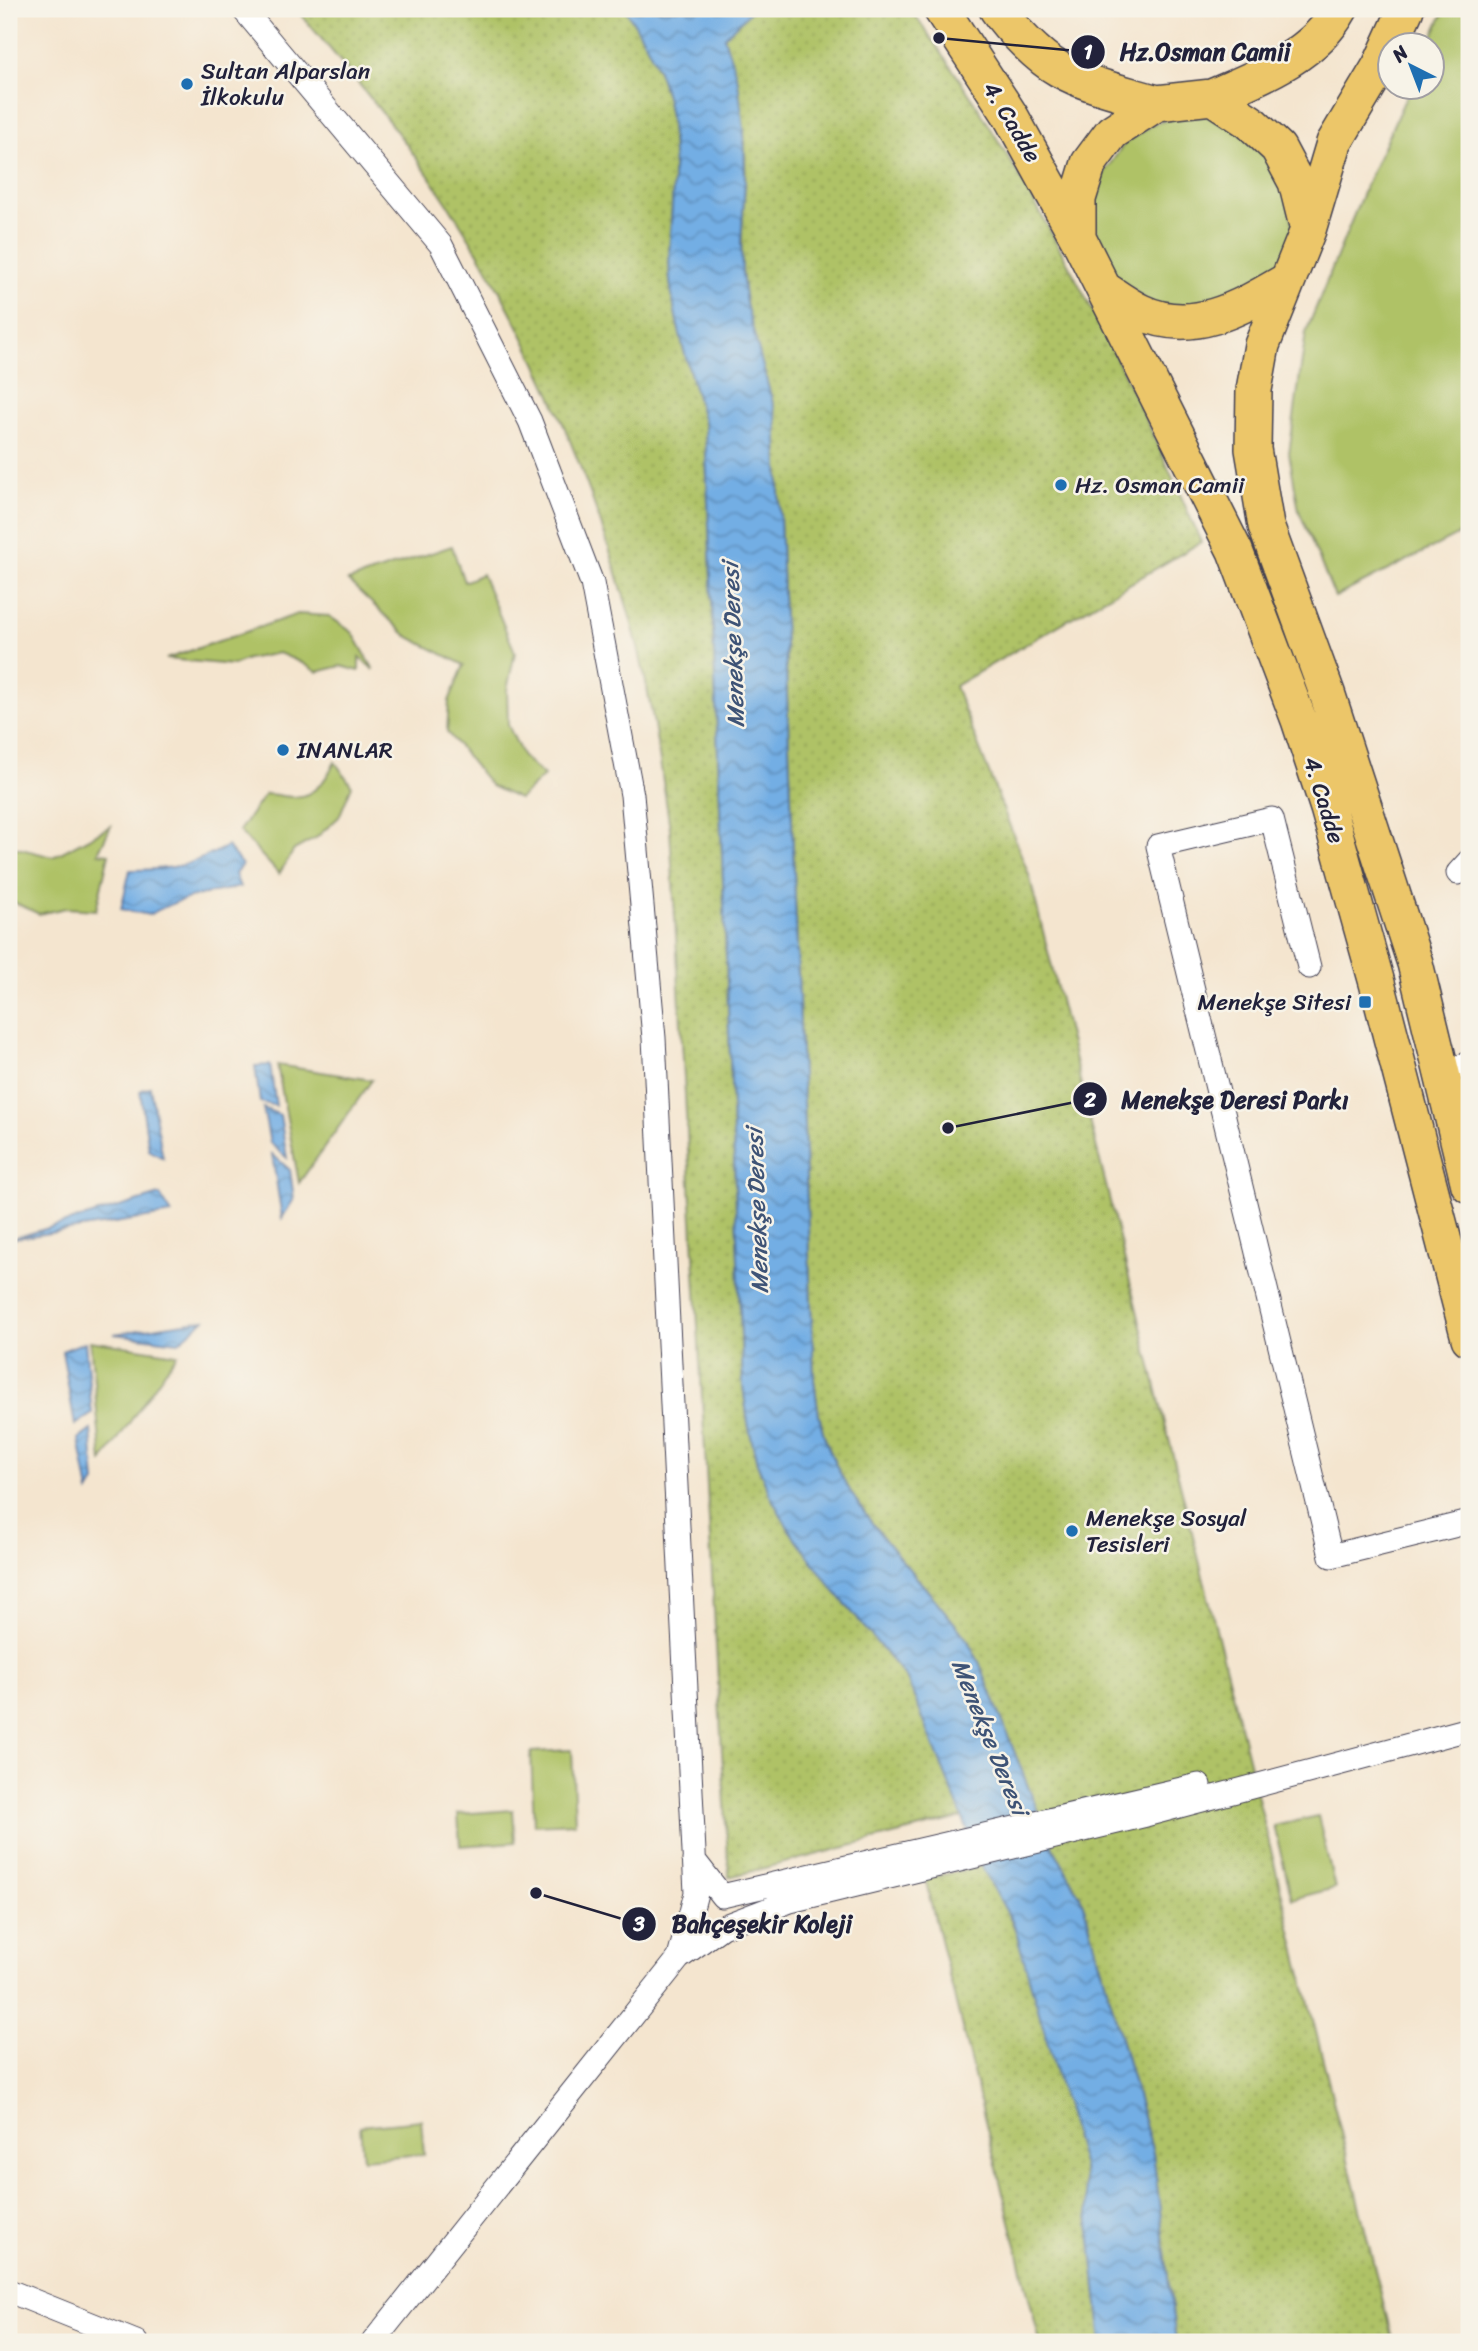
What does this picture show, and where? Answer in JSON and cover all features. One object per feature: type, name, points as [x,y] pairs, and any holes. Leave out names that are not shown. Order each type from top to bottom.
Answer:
[{"type":"main road","name":"4. Cadde","points":[[941,9],[1010,115],[1077,238]]},
{"type":"main road","points":[[997,9],[1010,27],[1057,68],[1086,81],[1157,103],[1212,97],[1264,74],[1305,49],[1334,20],[1340,9]]},
{"type":"main road","points":[[1157,103],[1112,132],[1089,163],[1078,199],[1077,238],[1104,289],[1142,313],[1178,321],[1214,318],[1288,281],[1334,143],[1380,66],[1406,9]]},
{"type":"main road","points":[[1212,97],[1250,122],[1278,148],[1296,182],[1307,230]]},
{"type":"main road","name":"4. Cadde","points":[[1288,281],[1262,345],[1254,390],[1253,449],[1266,526],[1327,693],[1415,963],[1456,1069],[1469,1185]]},
{"type":"main road","name":"4. Cadde","points":[[1104,289],[1235,551],[1299,720],[1328,808],[1377,983],[1469,1338]]},
{"type":"street","points":[[243,9],[441,246],[530,421],[592,583],[632,795],[654,1038],[696,1894],[679,1958]]},
{"type":"street","points":[[1309,967],[1272,819],[1158,846],[1331,1556],[1469,1522]]},
{"type":"street","points":[[1083,1822],[1469,1715]]},
{"type":"street","points":[[688,1923],[722,1896],[955,1852],[1469,1729]]},
{"type":"street","points":[[373,2342],[679,1958],[722,1927],[790,1901],[955,1852]]},
{"type":"street","points":[[694,1860],[722,1896]]},
{"type":"street","points":[[9,2291],[136,2342]]},
{"type":"green space","points":[[296,9],[625,9],[658,70],[672,132],[670,281],[680,336],[705,426],[743,1386],[748,1423],[757,1463],[771,1497],[790,1531],[833,1589],[907,1679],[963,1817],[729,1877],[670,829],[657,742],[640,657],[625,600],[585,480],[536,363],[507,306],[476,250],[406,144]]},
{"type":"green space","points":[[753,9],[911,9],[977,106],[1069,265],[1125,375],[1201,542],[955,686],[1029,875],[1393,2342],[1176,2342],[1153,2153],[1080,1896],[1049,1840],[979,1662],[968,1641],[890,1547],[854,1498],[839,1472],[822,1428],[814,1380],[776,415],[746,306],[741,248],[745,146],[738,91],[724,36]]},
{"type":"green space","points":[[1445,9],[1469,9],[1469,529],[1335,597],[1299,511],[1289,453],[1306,332],[1369,178],[1404,102],[1446,102],[1446,32],[1435,32]]},
{"type":"green space","points":[[1184,115],[1216,116],[1272,147],[1297,238],[1265,293],[1168,316],[1112,275],[1097,243],[1094,208],[1104,173],[1124,144],[1153,124]]},
{"type":"green space","points":[[452,546],[464,582],[482,574],[515,652],[507,690],[508,725],[523,757],[544,776],[519,799],[491,786],[447,732],[449,701],[464,665],[407,636],[348,581]]},
{"type":"green space","points":[[298,614],[329,616],[353,633],[374,670],[359,657],[359,671],[341,666],[317,672],[279,653],[247,659],[233,665],[166,659]]},
{"type":"green space","points":[[335,762],[352,786],[339,817],[316,838],[294,850],[279,874],[239,831],[265,794],[294,797],[308,794],[324,780]]},
{"type":"green space","points":[[111,826],[98,853],[109,854],[96,910],[66,908],[39,914],[9,900],[9,846],[53,857]]},
{"type":"green space","points":[[277,1065],[372,1080],[299,1183]]},
{"type":"green space","points":[[90,1341],[177,1354],[102,1462]]},
{"type":"green space","points":[[572,1750],[575,1823],[534,1825],[531,1752]]},
{"type":"green space","points":[[513,1810],[515,1842],[460,1846],[458,1814]]},
{"type":"green space","points":[[1318,1816],[1335,1888],[1292,1899],[1274,1826]]},
{"type":"green space","points":[[982,1866],[1019,1938],[1083,2167],[1102,2342],[1040,2342],[925,1879]]},
{"type":"green space","points":[[421,2120],[424,2154],[363,2159],[360,2126]]},
{"type":"water","name":"Menekşe Deresi","points":[[625,9],[753,9],[724,37],[738,81],[744,130],[745,182],[741,243],[746,304],[776,415],[814,1380],[822,1428],[839,1472],[854,1498],[890,1547],[968,1641],[979,1662],[1049,1840],[1080,1896],[1153,2153],[1176,2342],[1102,2342],[1083,2167],[1014,1925],[984,1871],[907,1679],[833,1589],[790,1531],[771,1497],[757,1463],[743,1386],[705,426],[680,336],[670,281],[673,155],[669,110],[658,70]]},
{"type":"water","points":[[227,846],[242,865],[235,874],[240,887],[182,900],[149,915],[121,909],[130,870],[180,866]]},
{"type":"water","points":[[270,1065],[276,1106],[260,1102],[255,1066]]},
{"type":"water","points":[[150,1087],[163,1158],[149,1150],[140,1091]]},
{"type":"water","points":[[263,1108],[280,1115],[287,1158],[270,1143]]},
{"type":"water","points":[[272,1154],[290,1170],[294,1199],[282,1218]]},
{"type":"water","points":[[160,1195],[172,1214],[11,1239]]},
{"type":"water","points":[[204,1320],[179,1342],[114,1334]]},
{"type":"water","points":[[85,1342],[92,1414],[75,1425],[62,1351]]},
{"type":"water","points":[[91,1430],[95,1482],[89,1492],[79,1439]]},
{"type":"place","name":"Hz.Osman Camii","points":[[939,38]]},
{"type":"place","name":"Sultan Alparslan İlkokulu","points":[[187,84]]},
{"type":"place","name":"Hz. Osman Camii","points":[[1061,485]]},
{"type":"place","name":"INANLAR","points":[[283,750]]},
{"type":"place","name":"Menekşe Sitesi","points":[[1365,1002]]},
{"type":"place","name":"Menekşe Deresi Parkı","points":[[948,1128]]},
{"type":"place","name":"Menekşe Sosyal Tesisleri","points":[[1072,1531]]},
{"type":"place","name":"Bahçeşekir Koleji","points":[[536,1893]]}]
